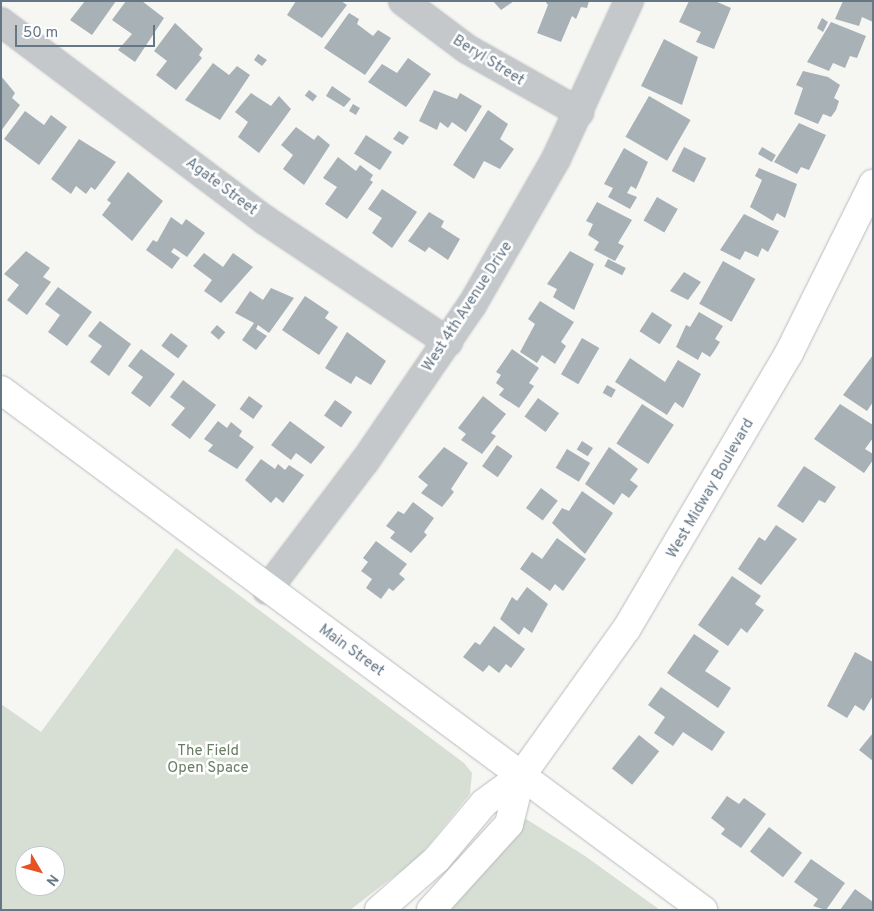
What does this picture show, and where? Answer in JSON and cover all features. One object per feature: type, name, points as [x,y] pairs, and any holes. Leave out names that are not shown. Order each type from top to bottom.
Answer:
[{"type":"main road","name":"West Midway Boulevard","points":[[521,776],[566,717],[671,558],[790,353],[873,184]]},
{"type":"main road","name":"Main Street","points":[[1,390],[267,590],[703,910]]},
{"type":"main road","points":[[379,910],[437,859],[484,803],[521,776]]},
{"type":"main road","points":[[431,910],[508,824],[521,776]]},
{"type":"street","name":"Beryl Street","points":[[403,1],[467,49],[579,112]]},
{"type":"street","name":"West 4th Avenue Drive","points":[[267,590],[448,342],[519,228],[579,112],[629,1]]},
{"type":"street","name":"Agate Street","points":[[1,22],[265,220],[448,342]]},
{"type":"green space","name":"The Field Open Space","points":[[176,548],[464,763],[472,773],[470,794],[419,857],[350,910],[1,910],[1,704],[41,732]]},
{"type":"green space","points":[[526,819],[585,856],[660,910],[448,910]]},
{"type":"building","points":[[85,1],[116,1],[92,35],[70,20]]},
{"type":"building","points":[[126,1],[142,1],[164,18],[135,62],[118,50],[132,34],[112,20]]},
{"type":"building","points":[[296,1],[341,1],[347,5],[322,38],[287,15]]},
{"type":"building","points":[[493,1],[514,1],[501,10]]},
{"type":"building","points":[[545,1],[589,1],[587,8],[581,7],[576,19],[572,16],[561,42],[537,33],[548,5]]},
{"type":"building","points":[[689,1],[715,1],[731,8],[714,49],[696,42],[701,32],[679,22]]},
{"type":"building","points":[[843,1],[873,1],[873,22],[862,17],[859,26],[835,19]]},
{"type":"building","points":[[349,13],[359,19],[357,24],[373,36],[378,30],[391,38],[365,75],[324,48]]},
{"type":"building","points":[[822,18],[828,22],[823,32],[817,28]]},
{"type":"building","points":[[831,22],[866,36],[857,58],[850,56],[845,68],[833,63],[829,71],[807,62]]},
{"type":"building","points":[[175,23],[203,49],[199,55],[202,58],[176,90],[156,75],[167,61],[154,51]]},
{"type":"building","points":[[664,39],[698,57],[682,105],[641,86]]},
{"type":"building","points":[[258,54],[267,60],[262,66],[254,60]]},
{"type":"building","points":[[408,58],[431,74],[406,107],[368,82],[382,64],[397,73]]},
{"type":"building","points":[[213,63],[229,75],[237,66],[250,75],[220,120],[185,100]]},
{"type":"building","points":[[803,71],[828,77],[840,85],[834,98],[839,101],[836,110],[831,117],[823,114],[818,124],[794,114],[803,88],[796,85]]},
{"type":"building","points":[[1,76],[15,93],[12,98],[20,105],[1,131]]},
{"type":"building","points":[[332,86],[351,99],[344,107],[326,96]]},
{"type":"building","points":[[309,90],[317,96],[313,102],[305,96]]},
{"type":"building","points":[[434,90],[457,99],[460,93],[482,106],[466,132],[452,122],[448,128],[440,122],[437,130],[419,121]]},
{"type":"building","points":[[251,93],[271,106],[279,96],[291,109],[259,153],[238,137],[248,122],[235,112]]},
{"type":"building","points":[[649,96],[691,120],[667,161],[626,137]]},
{"type":"building","points":[[353,104],[360,108],[356,115],[349,111]]},
{"type":"building","points":[[488,110],[508,124],[500,139],[514,149],[500,169],[484,161],[474,179],[453,165]]},
{"type":"building","points":[[25,111],[44,125],[51,115],[67,127],[39,165],[4,139]]},
{"type":"building","points":[[799,123],[826,135],[809,170],[801,167],[797,174],[774,162]]},
{"type":"building","points":[[296,127],[314,140],[318,135],[330,145],[304,185],[283,169],[293,155],[281,145]]},
{"type":"building","points":[[399,131],[409,137],[403,145],[393,139]]},
{"type":"building","points":[[366,135],[392,152],[380,170],[354,153]]},
{"type":"building","points":[[79,139],[116,162],[95,190],[91,187],[86,194],[76,186],[71,194],[51,179]]},
{"type":"building","points":[[684,147],[706,158],[694,182],[672,171]]},
{"type":"building","points":[[762,147],[776,155],[772,162],[758,154]]},
{"type":"building","points":[[624,148],[648,162],[636,189],[631,186],[627,193],[637,197],[630,209],[608,197],[613,188],[604,184]]},
{"type":"building","points":[[338,157],[356,171],[360,165],[373,175],[370,180],[373,182],[347,219],[325,204],[337,187],[323,178]]},
{"type":"building","points":[[759,168],[797,184],[785,218],[777,213],[773,221],[750,207],[762,180],[755,176]]},
{"type":"building","points":[[128,172],[163,201],[132,241],[102,215],[111,203],[107,200]]},
{"type":"building","points":[[382,189],[417,212],[392,248],[372,233],[382,218],[368,209]]},
{"type":"building","points":[[657,197],[678,209],[664,232],[644,220]]},
{"type":"building","points":[[597,202],[632,220],[618,243],[624,246],[615,261],[594,250],[599,242],[588,235],[593,224],[586,221]]},
{"type":"building","points":[[429,212],[444,221],[441,227],[460,239],[448,260],[429,247],[425,252],[408,241]]},
{"type":"building","points":[[744,214],[779,231],[768,252],[762,248],[758,257],[745,251],[740,260],[720,250]]},
{"type":"building","points":[[171,217],[182,225],[186,219],[205,233],[187,257],[174,248],[171,252],[180,258],[172,269],[146,250],[153,240],[157,242]]},
{"type":"building","points":[[26,251],[50,268],[43,277],[51,282],[27,315],[7,300],[19,285],[4,274]]},
{"type":"building","points":[[570,251],[594,264],[574,310],[553,297],[557,289],[547,284]]},
{"type":"building","points":[[204,253],[223,267],[233,253],[253,267],[221,303],[204,291],[212,280],[193,266]]},
{"type":"building","points":[[608,259],[626,268],[622,275],[604,266]]},
{"type":"building","points":[[723,261],[755,279],[732,322],[699,304]]},
{"type":"building","points":[[684,272],[701,282],[688,300],[670,291]]},
{"type":"building","points":[[58,287],[92,312],[67,346],[48,332],[60,315],[45,304]]},
{"type":"building","points":[[271,288],[294,298],[269,333],[258,325],[256,329],[267,336],[256,350],[242,340],[254,323],[235,313],[250,291],[263,300]]},
{"type":"building","points":[[305,296],[329,312],[325,318],[338,327],[319,355],[282,330]]},
{"type":"building","points":[[540,301],[574,322],[561,342],[566,346],[555,364],[542,355],[537,363],[520,352],[535,324],[528,319]]},
{"type":"building","points":[[652,312],[672,325],[660,344],[639,331]]},
{"type":"building","points":[[699,312],[723,326],[715,339],[720,342],[710,357],[702,352],[698,360],[676,347],[686,325],[690,327]]},
{"type":"building","points":[[100,321],[131,344],[109,376],[90,362],[102,346],[88,336]]},
{"type":"building","points":[[217,325],[225,332],[219,340],[210,333]]},
{"type":"building","points":[[347,332],[386,361],[371,385],[356,376],[351,384],[325,368]]},
{"type":"building","points":[[171,333],[188,346],[178,358],[161,346]]},
{"type":"building","points":[[582,338],[599,348],[578,384],[561,374]]},
{"type":"building","points":[[141,349],[175,374],[150,407],[131,393],[143,377],[128,366]]},
{"type":"building","points":[[512,349],[539,368],[529,383],[534,386],[519,408],[499,395],[504,389],[496,383],[501,375],[496,372]]},
{"type":"building","points":[[873,355],[873,402],[867,411],[843,395]]},
{"type":"building","points":[[630,358],[665,382],[678,360],[701,374],[683,408],[675,402],[667,415],[615,382]]},
{"type":"building","points":[[183,380],[216,405],[190,439],[171,425],[185,408],[170,397]]},
{"type":"building","points":[[607,385],[616,390],[611,398],[603,393]]},
{"type":"building","points":[[249,396],[263,406],[253,419],[240,409]]},
{"type":"building","points":[[483,396],[506,414],[491,433],[496,436],[482,454],[461,440],[466,434],[458,428]]},
{"type":"building","points":[[538,398],[559,413],[546,432],[524,417]]},
{"type":"building","points":[[335,400],[352,412],[341,428],[324,416]]},
{"type":"building","points":[[642,404],[674,425],[648,464],[616,443]]},
{"type":"building","points":[[840,404],[873,425],[873,438],[865,449],[873,454],[873,460],[864,473],[814,439]]},
{"type":"building","points":[[218,421],[227,428],[231,422],[242,431],[239,436],[254,447],[237,469],[208,451],[213,445],[204,439]]},
{"type":"building","points":[[290,421],[325,447],[311,464],[296,453],[291,460],[271,445]]},
{"type":"building","points":[[582,441],[593,448],[588,456],[577,449]]},
{"type":"building","points":[[497,445],[513,456],[498,477],[482,466]]},
{"type":"building","points":[[444,447],[468,463],[451,489],[454,492],[442,507],[421,493],[428,485],[418,477]]},
{"type":"building","points":[[609,447],[638,469],[630,480],[638,486],[629,498],[622,493],[614,505],[585,484]]},
{"type":"building","points":[[567,449],[590,463],[579,482],[556,468]]},
{"type":"building","points":[[261,459],[275,469],[278,464],[285,470],[289,465],[304,475],[283,503],[276,497],[271,503],[245,480]]},
{"type":"building","points":[[804,466],[836,487],[825,503],[819,500],[803,523],[777,506]]},
{"type":"building","points":[[541,488],[558,501],[543,521],[526,508]]},
{"type":"building","points":[[582,491],[613,513],[585,554],[552,523],[562,508],[569,511]]},
{"type":"building","points":[[413,502],[434,518],[424,532],[427,535],[411,553],[390,538],[395,532],[386,526],[398,511],[404,514]]},
{"type":"building","points":[[776,525],[797,539],[761,585],[738,569],[759,537],[765,541]]},
{"type":"building","points":[[557,538],[586,559],[563,591],[555,584],[550,591],[520,569],[532,552],[542,559]]},
{"type":"building","points":[[376,541],[407,564],[399,574],[405,579],[393,591],[389,588],[381,599],[366,588],[372,579],[361,571],[368,562],[363,558]]},
{"type":"building","points":[[732,576],[761,596],[755,604],[764,610],[747,633],[741,628],[728,646],[698,625]]},
{"type":"building","points":[[527,587],[548,604],[532,633],[524,627],[519,635],[500,619],[512,597],[517,601]]},
{"type":"building","points":[[494,626],[525,649],[511,668],[506,664],[499,673],[489,665],[483,672],[463,657],[475,642],[480,645]]},
{"type":"building","points":[[694,634],[719,651],[705,671],[731,688],[718,708],[667,673]]},
{"type":"building","points":[[855,652],[873,662],[873,696],[864,711],[855,705],[847,718],[827,706]]},
{"type":"building","points":[[661,687],[725,732],[712,751],[683,732],[673,746],[654,733],[665,717],[648,705]]},
{"type":"building","points":[[873,733],[873,761],[859,750]]},
{"type":"building","points":[[639,735],[659,751],[632,785],[612,768]]},
{"type":"building","points":[[727,796],[739,804],[744,798],[766,814],[741,848],[721,834],[725,829],[711,818]]},
{"type":"building","points":[[769,827],[802,853],[783,877],[750,851]]},
{"type":"building","points":[[811,859],[845,883],[826,910],[813,906],[818,899],[794,882]]},
{"type":"building","points":[[855,889],[873,902],[873,910],[840,910]]}]
